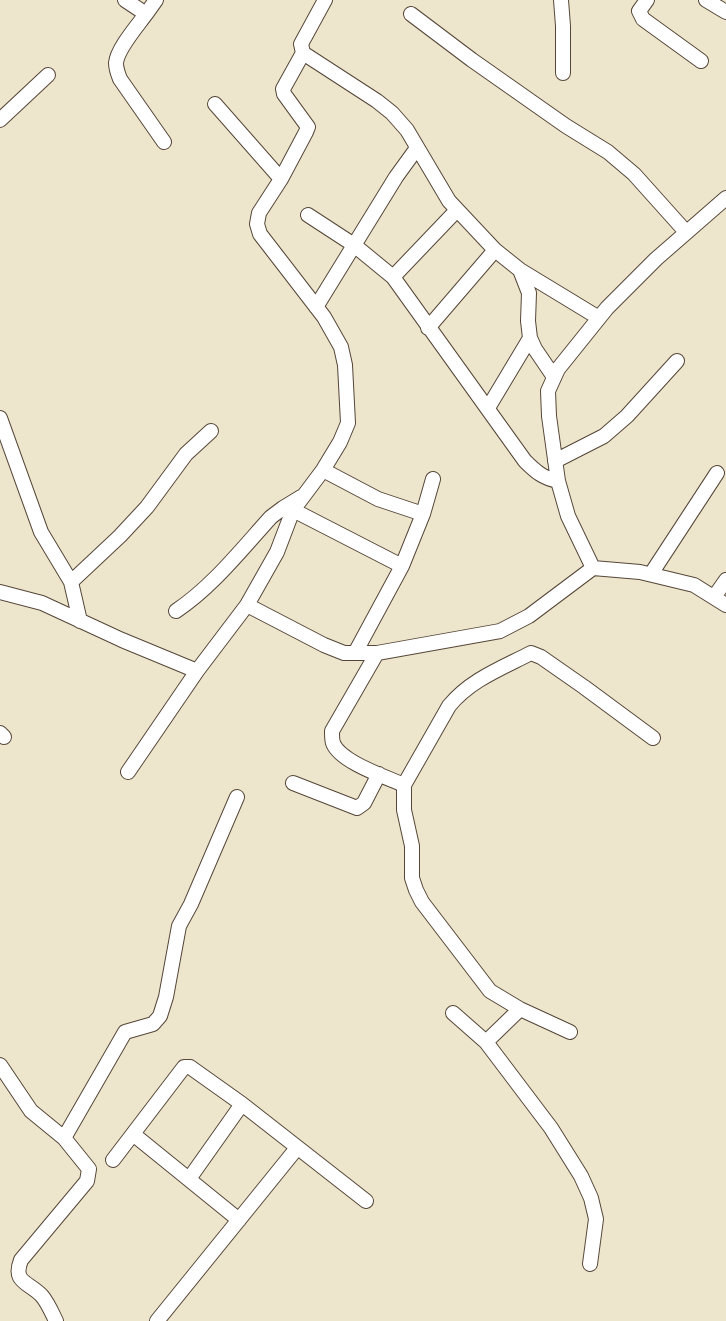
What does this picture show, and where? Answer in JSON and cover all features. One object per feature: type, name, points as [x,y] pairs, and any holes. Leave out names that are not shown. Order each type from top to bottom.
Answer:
[{"type":"street","points":[[126,0],[146,14]]},
{"type":"street","points":[[156,0],[120,51],[116,62],[120,79],[164,142]]},
{"type":"street","points":[[128,772],[197,671],[247,605],[277,552],[294,510],[323,470],[340,442],[348,423],[345,365],[341,347],[316,307],[260,234],[257,224],[258,213],[281,179],[308,127],[284,93],[283,89],[303,54],[301,44],[325,0]]},
{"type":"street","points":[[561,0],[563,26],[563,73]]},
{"type":"street","points":[[647,0],[639,11],[643,19],[701,61]]},
{"type":"street","points":[[706,0],[726,12]]},
{"type":"street","points":[[411,14],[472,60],[566,126],[608,152],[634,174],[686,232]]},
{"type":"street","points":[[303,54],[377,101],[392,113],[407,130],[449,201],[495,250],[520,270],[599,318]]},
{"type":"street","points":[[0,120],[48,75]]},
{"type":"street","points":[[215,104],[281,179]]},
{"type":"street","points":[[316,307],[396,177],[418,148]]},
{"type":"street","points":[[593,568],[568,516],[558,481],[548,391],[558,369],[599,318],[656,259],[726,198]]},
{"type":"street","points":[[393,277],[457,210]]},
{"type":"street","points":[[308,215],[354,245],[393,277],[428,328],[531,467],[545,478],[558,481]]},
{"type":"street","points":[[428,328],[495,250]]},
{"type":"street","points":[[520,270],[529,292],[528,321],[530,338],[535,349],[554,377]]},
{"type":"street","points":[[488,408],[530,338]]},
{"type":"street","points":[[555,461],[604,436],[627,416],[677,361]]},
{"type":"street","points":[[0,418],[41,532],[71,582],[80,621]]},
{"type":"street","points":[[71,582],[120,536],[147,507],[186,454],[211,431]]},
{"type":"street","points":[[323,470],[378,499],[423,514]]},
{"type":"street","points":[[651,574],[717,473]]},
{"type":"street","points":[[355,653],[402,566],[423,514],[433,479]]},
{"type":"street","points":[[176,611],[192,600],[271,517],[305,495]]},
{"type":"street","points":[[294,510],[402,566]]},
{"type":"street","points":[[247,605],[324,645],[344,653],[377,653],[500,631],[529,616],[593,568],[640,572],[694,585],[726,605]]},
{"type":"street","points":[[714,597],[726,580]]},
{"type":"street","points":[[0,592],[42,603],[163,658],[197,671]]},
{"type":"street","points":[[377,653],[332,731],[332,743],[350,760],[404,785]]},
{"type":"street","points":[[570,1032],[520,1009],[490,991],[422,902],[412,878],[412,846],[404,810],[404,785],[449,706],[458,695],[473,684],[531,653],[541,657],[584,687],[652,738]]},
{"type":"street","points":[[293,783],[357,808],[364,803],[379,774]]},
{"type":"street","points":[[64,1138],[125,1032],[153,1024],[160,1016],[166,997],[179,926],[191,904],[238,797]]},
{"type":"street","points":[[486,1042],[520,1009]]},
{"type":"street","points":[[453,1013],[486,1042],[551,1128],[581,1176],[591,1198],[596,1219],[590,1264]]},
{"type":"street","points":[[0,1065],[31,1111],[64,1138],[88,1169],[87,1181],[21,1260],[17,1270],[19,1278],[42,1296],[56,1321]]},
{"type":"street","points":[[113,1160],[184,1067],[190,1067],[242,1104],[366,1201]]},
{"type":"street","points":[[189,1179],[242,1104]]},
{"type":"street","points":[[133,1134],[239,1220]]},
{"type":"street","points":[[157,1321],[297,1148]]}]
